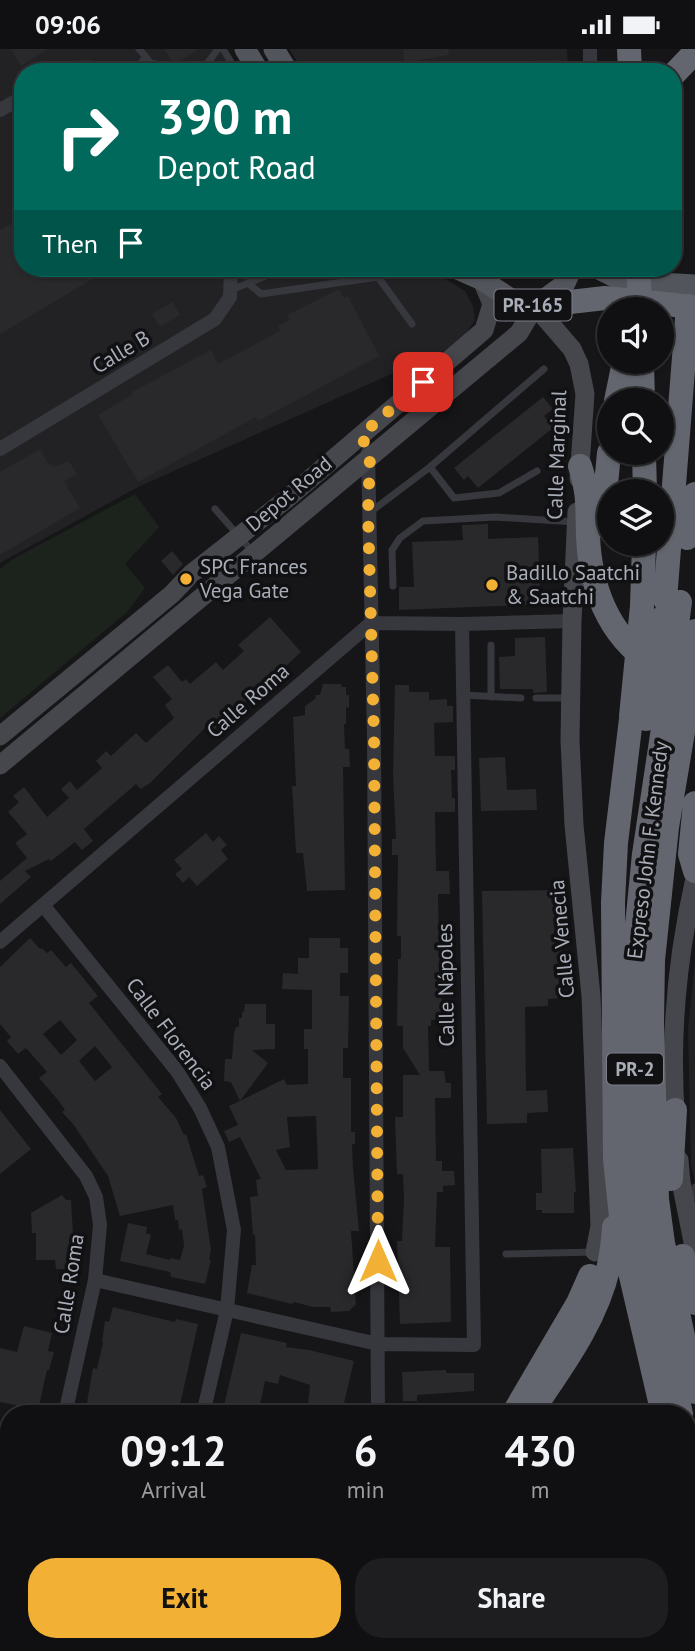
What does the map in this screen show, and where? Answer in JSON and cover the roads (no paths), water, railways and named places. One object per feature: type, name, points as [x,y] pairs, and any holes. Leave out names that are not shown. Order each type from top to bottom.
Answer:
[{"type":"highway","points":[[682,66],[695,53]]},
{"type":"highway","points":[[626,277],[635,297]]},
{"type":"highway","points":[[535,306],[605,298],[693,299],[662,603]]},
{"type":"highway","points":[[608,465],[601,549],[604,589],[612,624]]},
{"type":"highway","points":[[580,466],[587,488],[588,539],[593,579],[597,594],[612,624],[632,648],[647,660],[683,683],[695,686]]},
{"type":"highway","name":"Expreso John F. Kennedy","points":[[661,1405],[624,1246],[615,1159],[613,902],[616,843],[626,754],[664,719],[662,603],[695,494]]},
{"type":"highway","name":"Expreso John F. Kennedy","points":[[648,556],[662,603],[664,719],[644,854],[634,956],[636,1139],[644,1241],[679,1405]]},
{"type":"highway","points":[[695,631],[664,719],[676,764],[658,895],[653,960],[652,1034],[657,1199],[663,1243],[695,1392]]},
{"type":"highway","points":[[695,803],[690,854],[695,871]]},
{"type":"highway","points":[[675,1110],[670,1184],[680,1243],[695,1303]]},
{"type":"highway","points":[[536,1405],[589,1322],[598,1300],[609,1265],[619,1199]]},
{"type":"highway","points":[[518,1405],[578,1303],[590,1276],[595,1252]]},
{"type":"main road","name":"PR-165","points":[[477,277],[517,303],[535,306],[564,285],[568,277]]},
{"type":"main road","points":[[637,277],[693,299]]},
{"type":"street","name":"Calle B","points":[[0,449],[215,319],[230,297],[231,277]]},
{"type":"street","name":"Depot Road","points":[[0,736],[172,594],[191,574],[289,497],[484,330],[492,304],[482,279]]},
{"type":"street","name":"Depot Road","points":[[0,765],[519,333],[535,306]]},
{"type":"street","name":"Calle Marginal","points":[[535,306],[572,349],[579,363],[584,394],[572,621]]},
{"type":"street","points":[[361,435],[370,456],[368,513],[374,752],[379,1405]]},
{"type":"street","points":[[371,623],[572,621]]},
{"type":"street","name":"Calle Venecia","points":[[572,621],[570,698],[574,825],[591,996],[600,1226],[595,1252]]},
{"type":"street","name":"Calle Roma","points":[[0,942],[371,623]]},
{"type":"street","name":"Calle Nápoles","points":[[379,1344],[474,1345],[462,624]]},
{"type":"street","points":[[695,878],[676,996],[675,1110],[681,1182],[695,1252]]},
{"type":"street","name":"Calle Florencia","points":[[43,905],[177,1071],[200,1108],[218,1147],[234,1230],[227,1310],[205,1405]]},
{"type":"street","name":"Calle Roma","points":[[0,1066],[86,1176],[96,1198],[100,1225],[95,1280],[67,1405]]},
{"type":"street","points":[[95,1280],[379,1344]]},
{"type":"lane","points":[[139,49],[150,63]]},
{"type":"lane","points":[[209,61],[221,49]]},
{"type":"lane","points":[[148,60],[156,63]]},
{"type":"lane","points":[[144,63],[148,60]]},
{"type":"lane","points":[[230,290],[260,277]]},
{"type":"lane","points":[[248,283],[261,294],[378,277],[412,324]]},
{"type":"lane","points":[[368,513],[429,467],[544,369]]},
{"type":"lane","points":[[429,467],[454,498],[499,493],[537,471]]},
{"type":"lane","points":[[215,509],[253,554]]},
{"type":"lane","points":[[393,586],[392,551],[400,538],[423,521],[496,517],[577,522]]},
{"type":"lane","points":[[370,553],[392,551]]},
{"type":"lane","points":[[172,594],[186,610]]},
{"type":"lane","points":[[491,645],[491,697]]},
{"type":"lane","points":[[88,663],[103,680]]},
{"type":"lane","points":[[462,695],[521,698]]},
{"type":"lane","points":[[536,698],[570,698]]},
{"type":"lane","points":[[687,1213],[695,1187]]},
{"type":"lane","points":[[506,1254],[595,1252]]},
{"type":"place","name":"SPC Frances Vega Gate","points":[[186,579]]},
{"type":"place","name":"Badillo Saatchi & Saatchi","points":[[492,585]]}]
